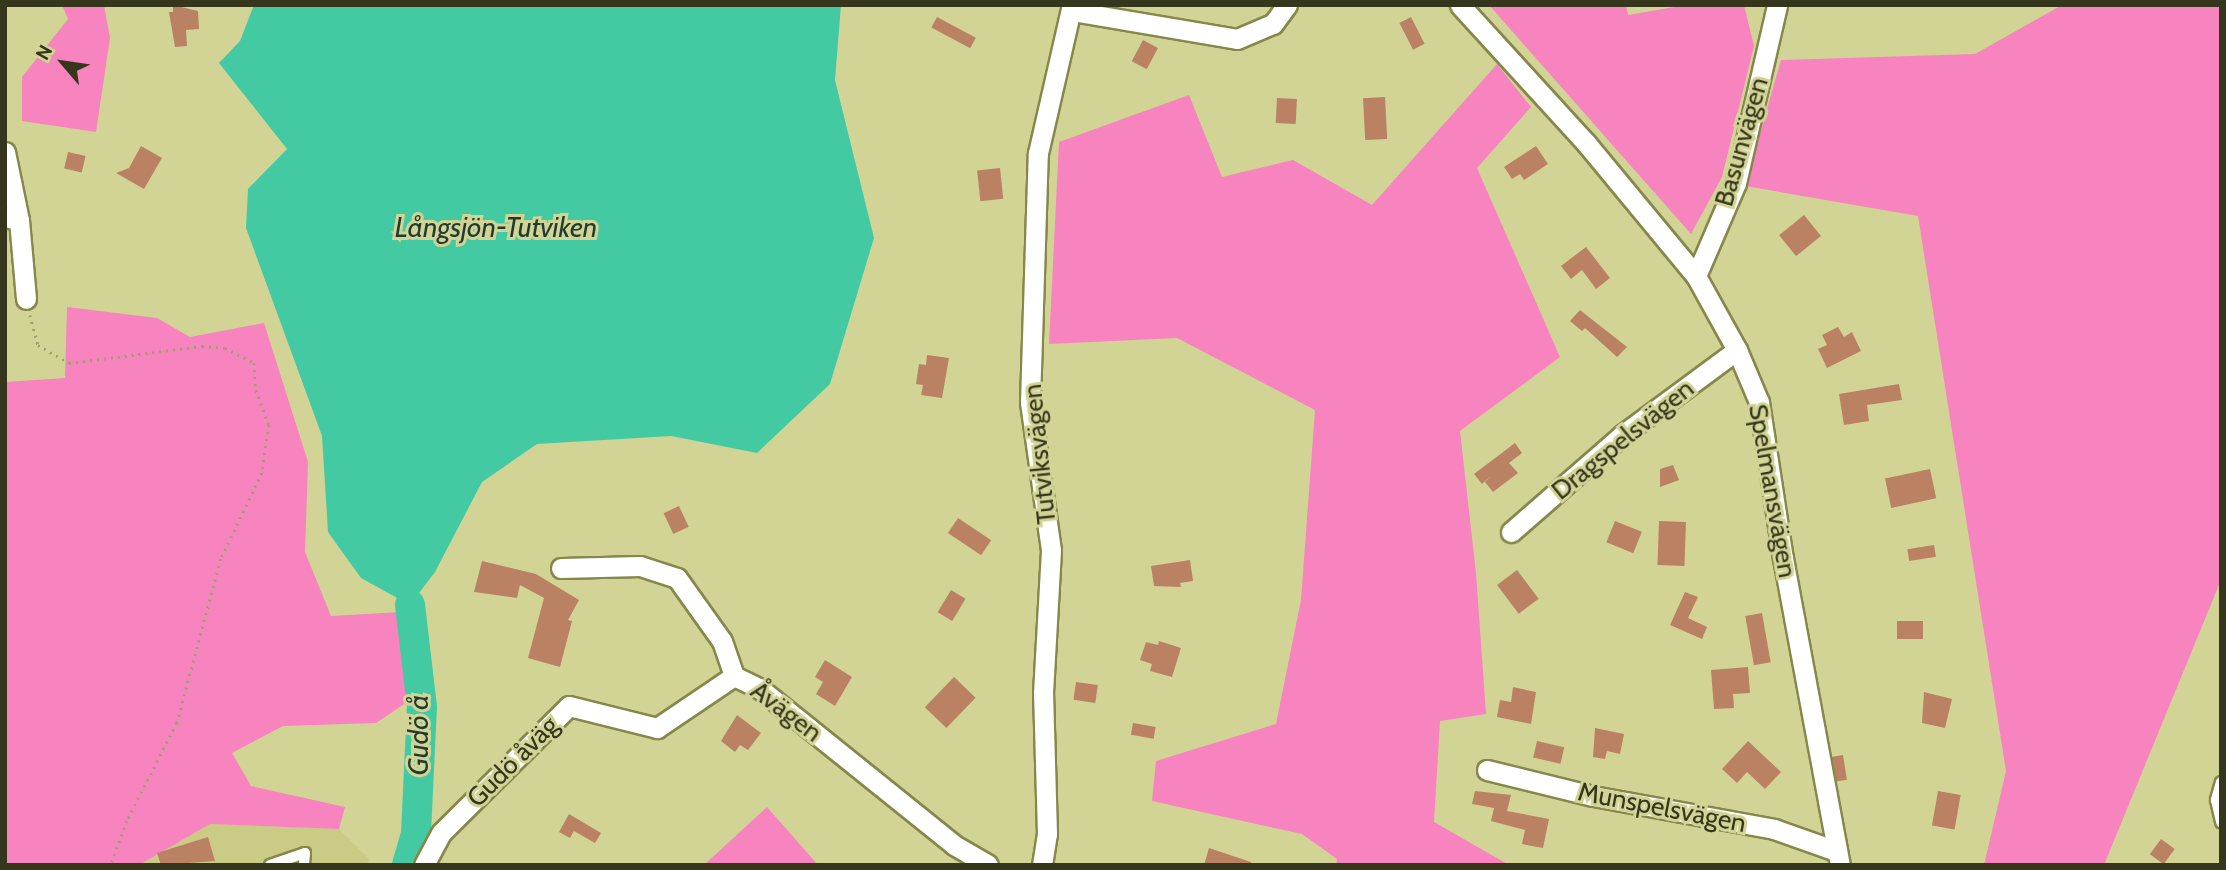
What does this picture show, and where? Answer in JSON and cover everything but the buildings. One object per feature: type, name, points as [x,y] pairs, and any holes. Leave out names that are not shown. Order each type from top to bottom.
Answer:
[{"type":"street","points":[[1072,8],[1237,39],[1273,24],[1287,5]]},
{"type":"street","name":"Spelmansvägen","points":[[1460,5],[1586,143],[1696,276],[1737,350],[1759,402],[1838,858]]},
{"type":"street","name":"Basunvägen","points":[[1696,276],[1736,183],[1777,5]]},
{"type":"street","name":"Tutviksvägen","points":[[1042,865],[1047,834],[1043,693],[1051,550],[1030,402],[1037,166],[1072,8]]},
{"type":"street","points":[[5,152],[12,219],[26,299]]},
{"type":"street","name":"Dragspelsvägen","points":[[1511,532],[1622,435],[1737,350]]},
{"type":"street","name":"Åvägen","points":[[561,568],[640,566],[677,578],[722,641],[734,676],[759,688],[954,845],[988,865]]},
{"type":"street","name":"Gudö åväg","points":[[424,865],[441,833],[569,706],[657,728],[734,676]]},
{"type":"street","name":"Munspelsvägen","points":[[1487,770],[1593,796],[1774,829],[1838,858]]},
{"type":"lane","points":[[2221,782],[2216,800],[2221,822]]},
{"type":"lane","points":[[270,865],[306,853],[304,865]]},
{"type":"path","points":[[26,299],[38,345],[69,363],[202,346],[235,353],[254,363],[256,390],[269,425],[262,473],[221,559],[177,723],[127,821],[111,865]]},
{"type":"shaded area","points":[[62,5],[104,5],[110,38],[96,132],[22,121],[22,77],[68,19]]},
{"type":"shaded area","points":[[1489,5],[1626,5],[1628,15],[1686,5],[1744,5],[1754,46],[1722,177],[1691,234]]},
{"type":"shaded area","points":[[2062,5],[2221,5],[2221,580],[2104,865],[1984,865],[2006,771],[1918,216],[1745,186],[1781,60],[1975,54]]},
{"type":"shaded area","points":[[1497,64],[1531,107],[1477,168],[1560,357],[1460,431],[1476,573],[1486,714],[1440,721],[1434,822],[1509,865],[1336,865],[1337,859],[1302,834],[1152,801],[1156,761],[1276,724],[1301,600],[1315,410],[1177,338],[1049,344],[1059,142],[1189,95],[1222,177],[1293,160],[1372,205]]},
{"type":"shaded area","points":[[67,307],[157,318],[190,337],[264,323],[308,462],[305,552],[331,616],[401,612],[410,700],[376,723],[283,726],[232,753],[251,786],[345,807],[339,829],[210,824],[139,865],[5,865],[5,382],[65,378]]},
{"type":"shaded area","points":[[767,807],[818,865],[704,865]]},
{"type":"shaded area","points":[[210,824],[339,829],[369,859],[367,865],[139,865]]},
{"type":"water","name":"Långsjön-Tutviken","points":[[254,5],[841,5],[835,80],[874,238],[830,384],[757,453],[671,436],[537,444],[482,482],[435,572],[410,605],[361,578],[328,532],[322,436],[246,228],[248,189],[287,149],[219,63],[240,41]]},
{"type":"waterway","name":"Gudö å","points":[[407,865],[416,833],[422,707],[410,605]]}]
